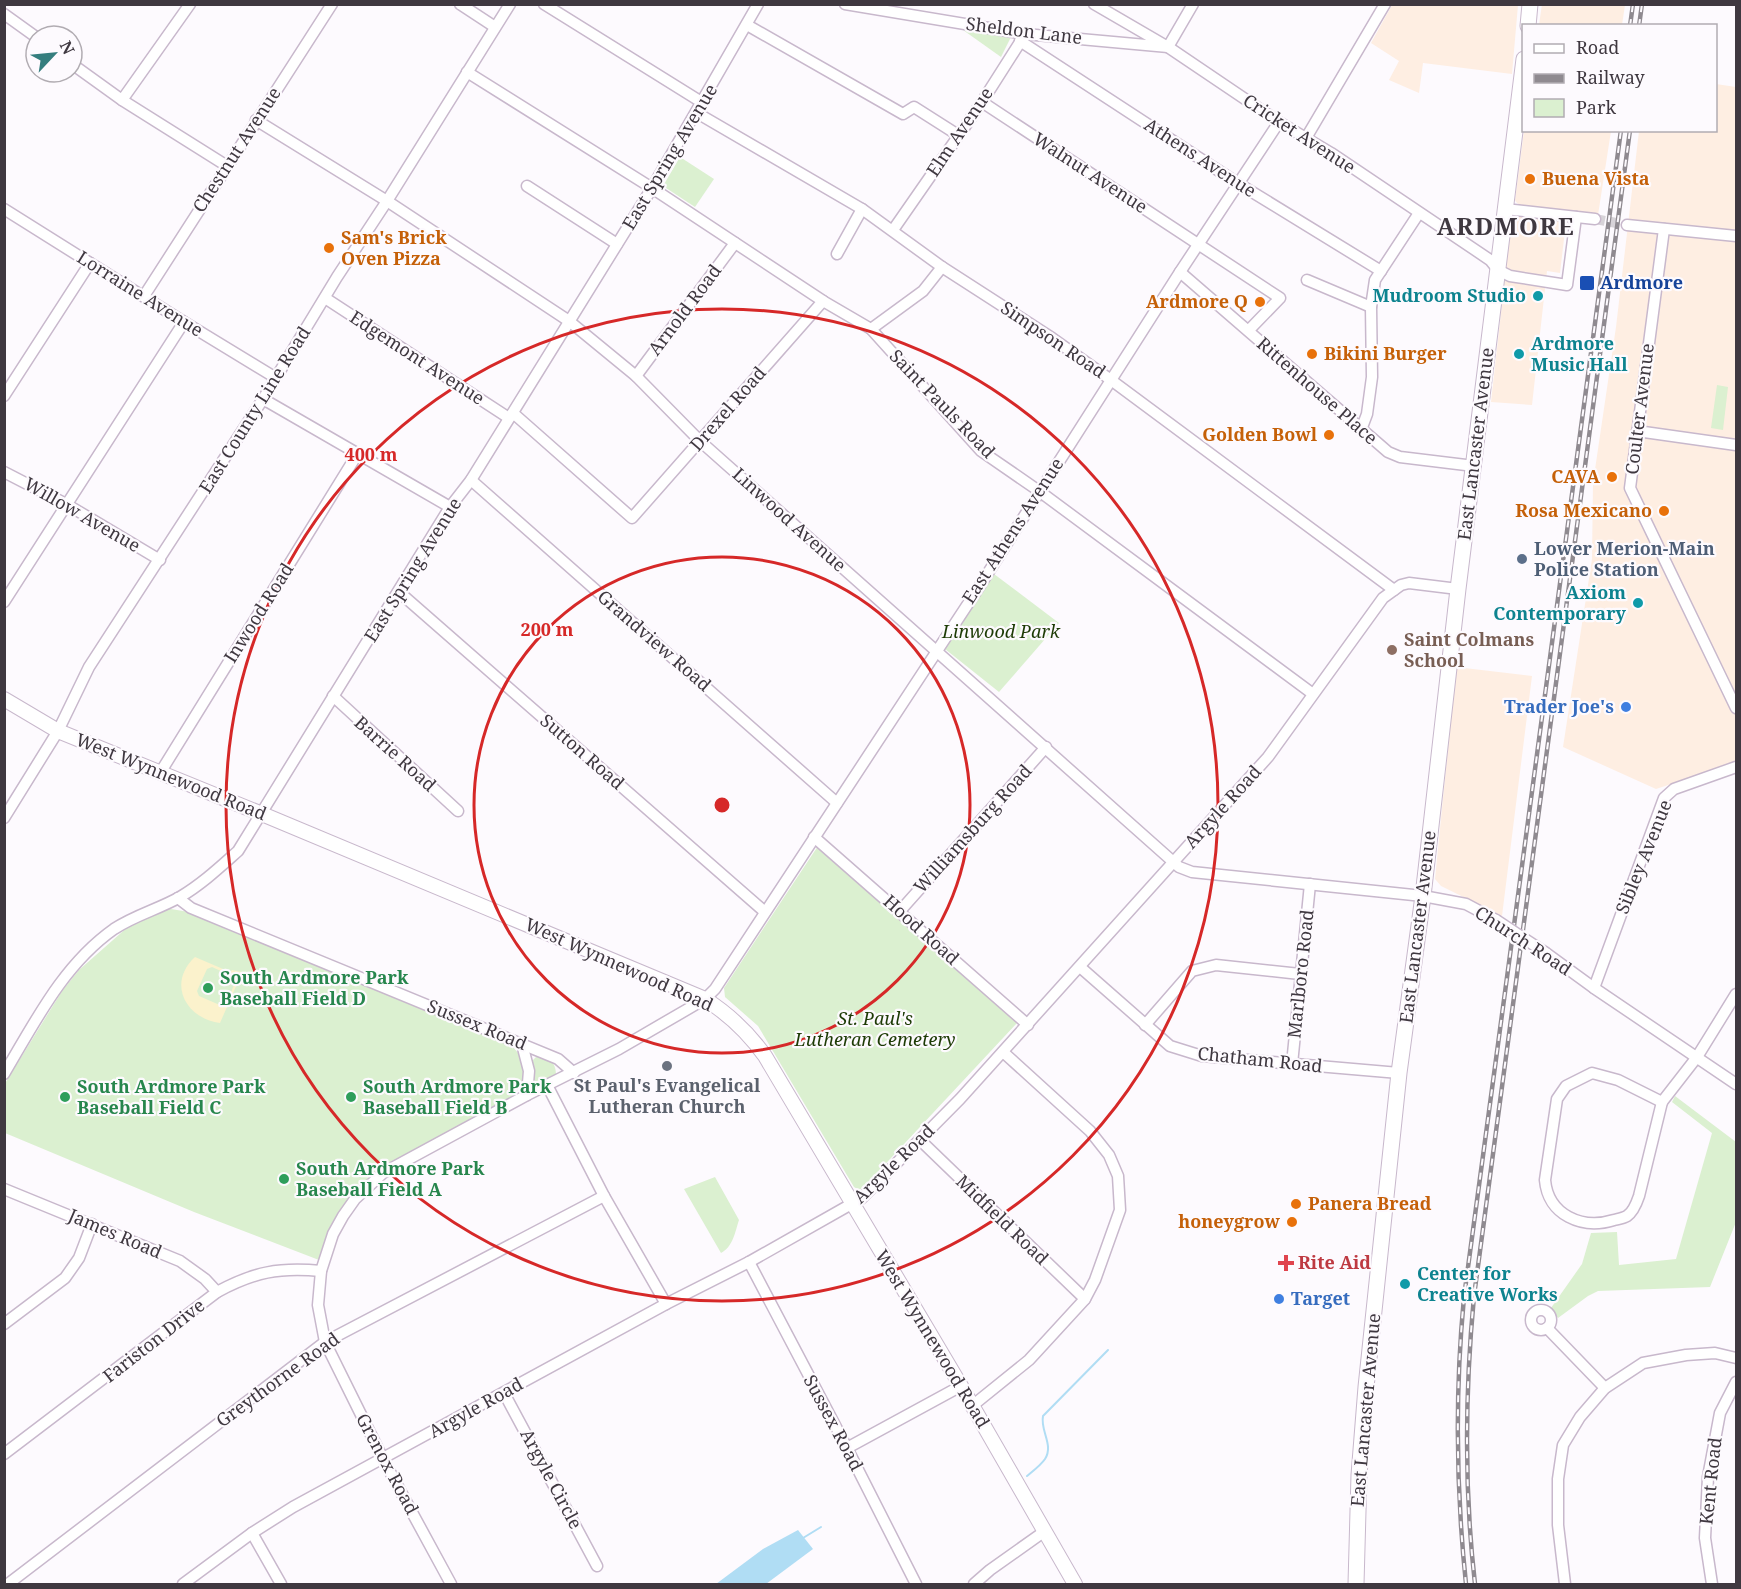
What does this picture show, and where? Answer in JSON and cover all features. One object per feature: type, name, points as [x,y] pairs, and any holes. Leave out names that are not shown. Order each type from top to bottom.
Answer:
[{"type":"highway","points":[[1528,24],[1530,4]]},
{"type":"highway","name":"East Lancaster Avenue","points":[[1356,1584],[1359,1477],[1366,1387],[1399,1073],[1423,896],[1458,589],[1522,75]]},
{"type":"main road","name":"West Wynnewood Road","points":[[4,699],[58,731],[705,999],[728,1014],[751,1037],[961,1386],[1075,1584]]},
{"type":"street","points":[[122,100],[190,4]]},
{"type":"street","name":"Chestnut Avenue","points":[[144,296],[332,4]]},
{"type":"street","points":[[460,4],[495,27]]},
{"type":"street","name":"East County Line Road","points":[[4,818],[58,731],[89,667],[263,399],[510,4]]},
{"type":"street","name":"Simpson Road","points":[[544,4],[700,108],[862,209],[942,267],[1111,380],[1394,590]]},
{"type":"street","name":"East Spring Avenue","points":[[4,1074],[54,991],[83,955],[124,923],[178,898],[205,880],[238,851],[450,507],[471,480],[652,188],[758,4]]},
{"type":"street","name":"Sheldon Lane","points":[[845,4],[1023,38],[1168,47]]},
{"type":"street","name":"Cricket Avenue","points":[[1095,4],[1168,47],[1279,122],[1331,153],[1490,260],[1498,270]]},
{"type":"street","points":[[1168,47],[1193,4]]},
{"type":"street","points":[[1306,138],[1385,4]]},
{"type":"street","points":[[4,14],[24,28]]},
{"type":"street","points":[[747,25],[903,114],[914,107],[958,135]]},
{"type":"street","name":"Elm Avenue","points":[[892,230],[982,102],[1023,38]]},
{"type":"street","name":"Athens Avenue","points":[[1023,38],[1239,184],[1381,271]]},
{"type":"street","points":[[467,72],[652,188]]},
{"type":"street","points":[[84,73],[122,100],[226,166]]},
{"type":"street","name":"Walnut Avenue","points":[[982,102],[1280,298],[1249,330]]},
{"type":"street","name":"Linwood Avenue","points":[[256,120],[387,201],[569,321],[636,376],[700,441],[1046,747],[1173,863]]},
{"type":"street","name":"East Athens Avenue","points":[[705,999],[715,988],[979,587],[1180,272],[1279,122]]},
{"type":"street","points":[[527,186],[617,244]]},
{"type":"street","name":"Saint Pauls Road","points":[[652,188],[824,301],[871,329],[981,451],[1039,491],[1312,694]]},
{"type":"street","name":"Lorraine Avenue","points":[[4,208],[276,378]]},
{"type":"street","points":[[837,254],[862,209]]},
{"type":"street","points":[[1505,209],[1594,219]]},
{"type":"street","points":[[1361,430],[1372,377],[1371,307],[1375,280],[1419,213]]},
{"type":"street","points":[[1498,270],[1510,276],[1567,285],[1576,217]]},
{"type":"street","points":[[1627,225],[1737,236]]},
{"type":"street","name":"Coulter Avenue","points":[[1664,229],[1630,484],[1631,493],[1737,708]]},
{"type":"street","name":"Arnold Road","points":[[636,376],[735,243]]},
{"type":"street","points":[[4,396],[90,263]]},
{"type":"street","points":[[871,329],[923,291],[942,267]]},
{"type":"street","name":"Rittenhouse Place","points":[[1180,272],[1394,456],[1474,466]]},
{"type":"street","points":[[1307,280],[1371,307]]},
{"type":"street","name":"Edgemont Avenue","points":[[325,298],[511,415],[632,518]]},
{"type":"street","name":"Drexel Road","points":[[632,518],[824,301]]},
{"type":"street","points":[[4,602],[184,322]]},
{"type":"street","points":[[263,399],[450,507]]},
{"type":"street","points":[[1637,431],[1737,445]]},
{"type":"street","name":"Inwood Road","points":[[160,773],[358,453]]},
{"type":"street","name":"Willow Avenue","points":[[4,472],[66,504],[160,560]]},
{"type":"street","name":"Grandview Road","points":[[471,480],[837,803]]},
{"type":"street","points":[[1394,590],[1409,583],[1458,589]]},
{"type":"street","name":"Argyle Road","points":[[183,1584],[252,1533],[293,1507],[666,1304],[748,1262],[862,1198],[1028,1025],[1268,757],[1383,598],[1394,590]]},
{"type":"street","name":"Sutton Road","points":[[399,592],[765,912]]},
{"type":"street","name":"Barrie Road","points":[[333,696],[458,811]]},
{"type":"street","name":"Williamsburg Road","points":[[900,911],[1046,747]]},
{"type":"street","name":"Sibley Avenue","points":[[1594,988],[1664,798],[1674,789],[1737,767]]},
{"type":"street","name":"Hood Road","points":[[814,837],[1028,1025]]},
{"type":"street","name":"Church Road","points":[[1173,863],[1192,872],[1423,896],[1466,904],[1496,920],[1546,953],[1737,1084]]},
{"type":"street","name":"Marlboro Road","points":[[1292,1064],[1310,885]]},
{"type":"street","name":"Sussex Road","points":[[178,898],[191,908],[558,1059],[574,1073]]},
{"type":"street","points":[[1145,1025],[1192,971],[1216,964],[1300,974]]},
{"type":"street","name":"Chatham Road","points":[[1080,967],[1170,1046],[1202,1056],[1399,1073]]},
{"type":"street","points":[[1662,1102],[1617,1080],[1592,1073],[1566,1086],[1557,1099],[1545,1180],[1555,1208],[1569,1219],[1587,1223],[1600,1224],[1628,1216],[1639,1196],[1662,1102],[1697,1057],[1737,994]]},
{"type":"street","points":[[324,1342],[318,1305],[321,1271],[330,1242],[343,1216],[362,1191],[393,1168],[527,1095],[619,1049],[705,999]]},
{"type":"street","points":[[522,1044],[529,1071],[527,1095]]},
{"type":"street","points":[[972,1406],[1029,1360],[1085,1299],[1120,1210],[1118,1176],[1109,1155],[1090,1131],[1003,1052]]},
{"type":"street","points":[[547,1085],[604,1196],[666,1304]]},
{"type":"street","name":"Midfield Road","points":[[920,1140],[1085,1299]]},
{"type":"street","name":"James Road","points":[[4,1189],[180,1261],[205,1279],[217,1292]]},
{"type":"street","name":"Greythorne Road","points":[[8,1584],[324,1342],[604,1196]]},
{"type":"street","points":[[4,1324],[65,1278],[79,1258],[92,1224]]},
{"type":"street","name":"Sussex Road","points":[[748,1262],[916,1584]]},
{"type":"street","name":"Fariston Drive","points":[[4,1454],[217,1292],[236,1281],[258,1273],[287,1269],[321,1271]]},
{"type":"street","points":[[1546,1328],[1605,1388]]},
{"type":"street","name":"Grenox Road","points":[[324,1342],[383,1459],[452,1584]]},
{"type":"street","points":[[1565,1584],[1558,1525],[1558,1479],[1563,1444],[1580,1417],[1605,1388],[1643,1363],[1686,1355],[1715,1353],[1737,1358]]},
{"type":"street","name":"Kent Road","points":[[1712,1584],[1705,1538],[1708,1477],[1720,1413],[1737,1382]]},
{"type":"street","points":[[847,1448],[961,1386]]},
{"type":"street","name":"Argyle Circle","points":[[504,1393],[597,1566]]},
{"type":"street","points":[[974,1584],[1045,1531]]},
{"type":"street","points":[[252,1533],[281,1584]]},
{"type":"shaded area","points":[[1542,4],[1625,4],[1622,24],[1539,24]]},
{"type":"shaded area","points":[[1392,5],[1518,5],[1512,74],[1423,63],[1419,93],[1389,80],[1399,61],[1371,43]]},
{"type":"shaded area","points":[[1717,84],[1736,87],[1736,763],[1656,789],[1563,747],[1592,559],[1593,483],[1616,327],[1639,132],[1717,132]]},
{"type":"shaded area","points":[[1524,132],[1611,132],[1598,215],[1521,206],[1515,200]]},
{"type":"shaded area","points":[[1512,215],[1566,222],[1560,273],[1547,271],[1532,405],[1491,402]]},
{"type":"shaded area","points":[[1456,667],[1532,676],[1502,916],[1441,886],[1435,879]]},
{"type":"green space","points":[[963,30],[1011,37],[1001,57]]},
{"type":"green space","points":[[680,157],[714,179],[695,207],[663,186]]},
{"type":"green space","points":[[1717,385],[1728,387],[1723,430],[1711,428]]},
{"type":"green space","name":"Linwood Park","points":[[994,574],[1059,623],[999,692],[945,649]]},
{"type":"green space","name":"St. Paul's Lutheran Cemetery","points":[[818,846],[1017,1023],[859,1190],[854,1187],[758,1026],[725,997],[724,988]]},
{"type":"green space","points":[[165,908],[189,912],[508,1043],[515,1049],[523,1063],[524,1071],[520,1086],[509,1100],[376,1173],[357,1192],[342,1212],[319,1260],[194,1212],[5,1133],[4,1085],[62,991],[79,970],[130,925]]},
{"type":"green space","points":[[537,1056],[551,1062],[555,1067],[556,1076],[539,1083],[531,1079],[532,1061]]},
{"type":"green space","points":[[1675,1096],[1736,1142],[1736,1222],[1710,1287],[1598,1291],[1558,1318],[1551,1308],[1582,1264],[1591,1233],[1617,1232],[1619,1265],[1676,1259],[1712,1133],[1672,1102]]},
{"type":"green space","points":[[715,1177],[739,1220],[731,1243],[721,1253],[684,1189]]},
{"type":"sand","name":"South Ardmore Park Baseball Field D","points":[[195,957],[230,972],[232,970],[242,972],[246,983],[237,984],[220,1023],[208,1020],[189,1007],[181,988],[187,967]],"holes":[[[212,967],[234,977],[235,982],[227,1003],[222,1006],[199,996],[197,991],[207,969]]]},
{"type":"water","points":[[798,1530],[813,1549],[766,1584],[716,1584],[763,1549]]},
{"type":"waterway","points":[[1027,1476],[1045,1459],[1047,1454],[1048,1443],[1043,1427],[1043,1416],[1108,1350]]},
{"type":"waterway","points":[[803,1538],[821,1527]]},
{"type":"tunnel","points":[[1595,219],[1627,225]]},
{"type":"railway","points":[[1630,24],[1633,4]]},
{"type":"railway","points":[[1639,24],[1642,4]]},
{"type":"railway","points":[[1466,1584],[1460,1512],[1458,1440],[1459,1369],[1464,1297],[1621,132]]},
{"type":"railway","points":[[1475,1584],[1467,1476],[1469,1368],[1474,1296],[1630,132]]},
{"type":"place","name":"Buena Vista","points":[[1530,179]]},
{"type":"place","name":"Sam's Brick Oven Pizza","points":[[329,248]]},
{"type":"place","name":"Ardmore","points":[[1587,283]]},
{"type":"place","name":"Mudroom Studio","points":[[1538,296]]},
{"type":"place","name":"Ardmore Q","points":[[1260,302]]},
{"type":"place","name":"Bikini Burger","points":[[1312,354]]},
{"type":"place","name":"Ardmore Music Hall","points":[[1519,354]]},
{"type":"place","name":"Golden Bowl","points":[[1329,435]]},
{"type":"place","name":"CAVA","points":[[1612,477]]},
{"type":"place","name":"Rosa Mexicano","points":[[1664,511]]},
{"type":"place","name":"Lower Merion-Main Police Station","points":[[1522,559]]},
{"type":"place","name":"Axiom Contemporary","points":[[1638,603]]},
{"type":"place","name":"Saint Colmans School","points":[[1392,650]]},
{"type":"place","name":"Trader Joe's","points":[[1626,707]]},
{"type":"place","name":"South Ardmore Park Baseball Field D","points":[[208,988]]},
{"type":"place","name":"St Paul's Evangelical Lutheran Church","points":[[667,1066]]},
{"type":"place","name":"South Ardmore Park Baseball Field C","points":[[65,1097]]},
{"type":"place","name":"South Ardmore Park Baseball Field B","points":[[351,1097]]},
{"type":"place","name":"South Ardmore Park Baseball Field A","points":[[284,1179]]},
{"type":"place","name":"Panera Bread","points":[[1296,1204]]},
{"type":"place","name":"honeygrow","points":[[1292,1222]]},
{"type":"place","name":"Rite Aid","points":[[1286,1263]]},
{"type":"place","name":"Center for Creative Works","points":[[1405,1284]]},
{"type":"place","name":"Target","points":[[1279,1299]]},
{"type":"district","name":"ARDMORE","points":[[1506,227]]}]
